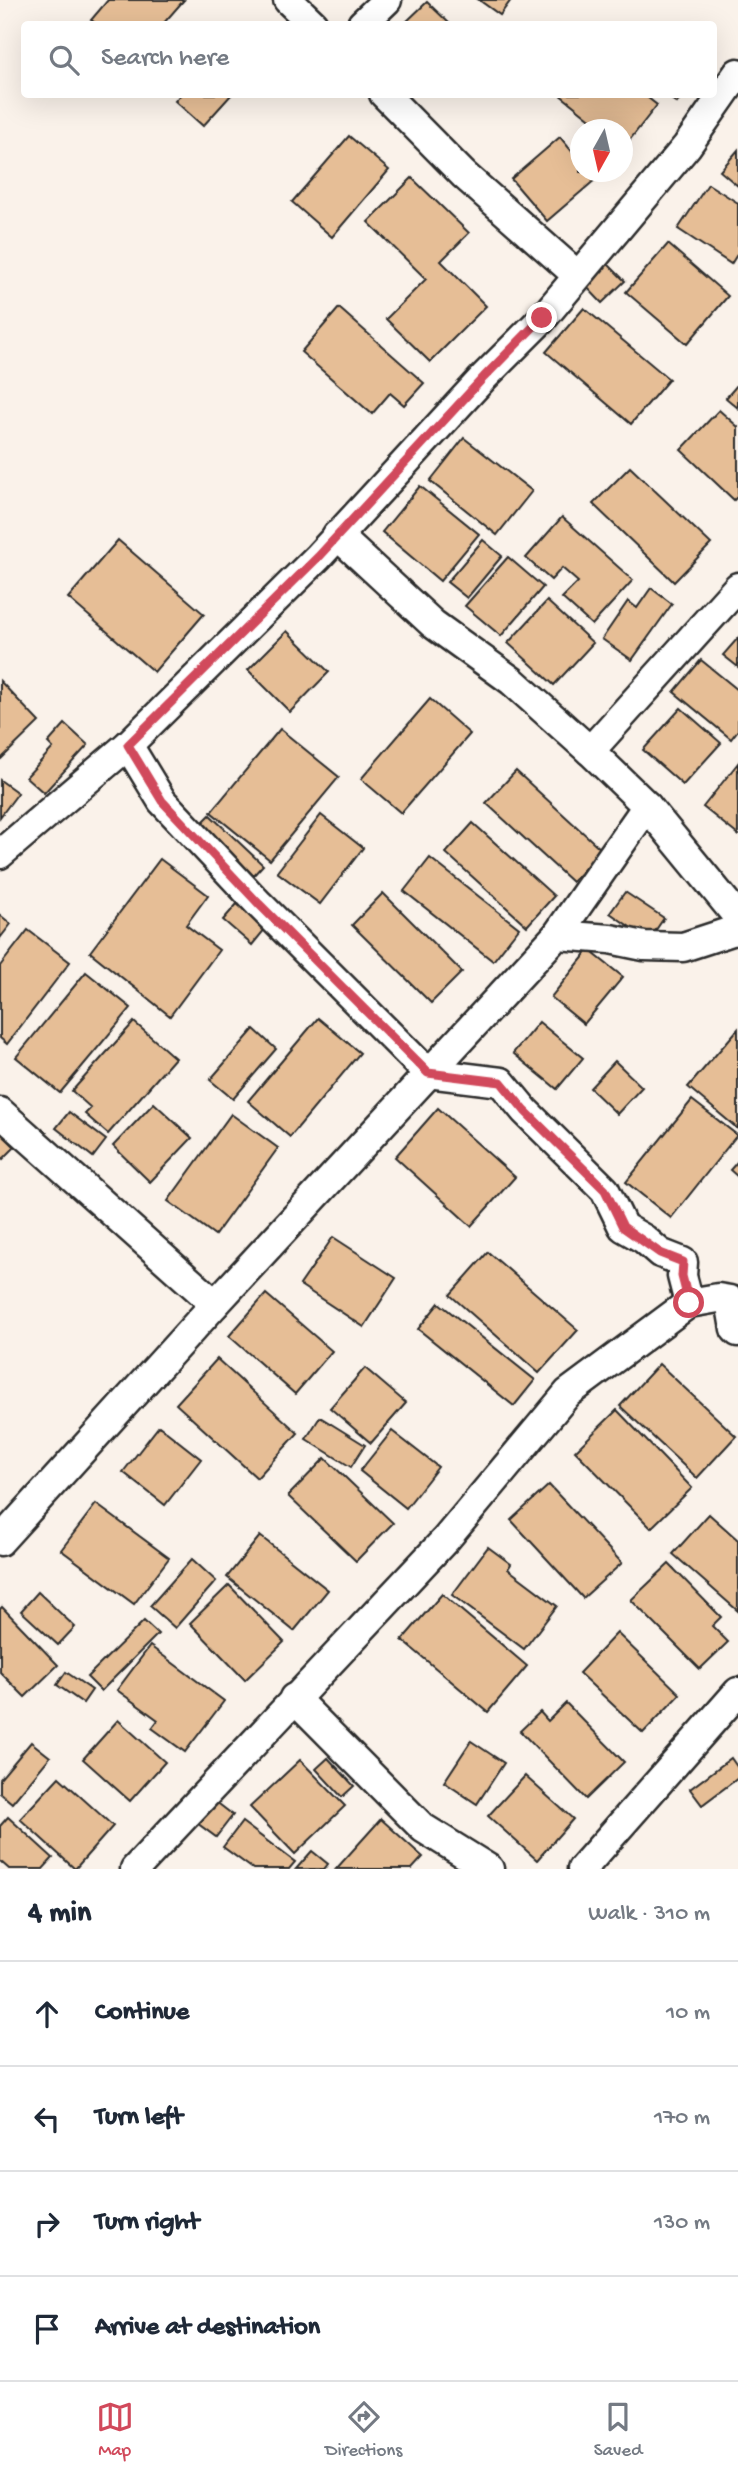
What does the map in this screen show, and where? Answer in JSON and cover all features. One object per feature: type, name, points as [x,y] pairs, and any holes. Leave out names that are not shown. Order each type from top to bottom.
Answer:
[{"type":"street","points":[[288,0],[310,21]]},
{"type":"street","points":[[365,21],[387,0]]},
{"type":"street","points":[[0,854],[128,745],[318,557],[542,318],[687,146],[738,73]]},
{"type":"street","points":[[388,98],[464,175],[578,275]]},
{"type":"street","points":[[337,535],[433,624],[512,681],[590,751],[646,806],[738,917]]},
{"type":"street","points":[[590,751],[738,587]]},
{"type":"street","points":[[128,745],[162,801],[259,904],[428,1073],[501,1082],[525,1111],[605,1190],[623,1227],[660,1253],[683,1262],[682,1276],[689,1303]]},
{"type":"street","points":[[0,1541],[11,1511],[215,1304],[557,935],[646,806]]},
{"type":"street","points":[[557,935],[610,939],[644,946],[682,947],[738,929]]},
{"type":"street","points":[[0,1112],[215,1304]]},
{"type":"street","points":[[135,1869],[446,1539],[568,1393],[689,1303],[718,1298],[730,1300],[735,1329],[738,1332]]},
{"type":"street","points":[[582,1869],[738,1692]]},
{"type":"street","points":[[294,1698],[423,1828],[489,1869]]},
{"type":"building","points":[[108,0],[184,0],[166,21],[91,20]]},
{"type":"building","points":[[479,0],[511,0],[500,15]]},
{"type":"building","points":[[427,2],[447,21],[407,21]]},
{"type":"building","points":[[178,98],[228,98],[203,126],[175,101]]},
{"type":"building","points":[[564,98],[648,98],[657,105],[633,136],[633,119],[590,119]]},
{"type":"building","points":[[349,136],[389,170],[332,237],[292,202]]},
{"type":"building","points":[[560,137],[570,149],[570,182],[592,182],[547,221],[511,179]]},
{"type":"building","points":[[738,150],[738,186],[720,171]]},
{"type":"building","points":[[412,178],[469,233],[441,261],[486,306],[430,362],[386,319],[426,279],[368,222]]},
{"type":"building","points":[[708,184],[738,203],[738,253],[731,264],[678,229]]},
{"type":"building","points":[[668,244],[728,296],[687,344],[626,292]]},
{"type":"building","points":[[606,262],[625,281],[602,303],[583,283]]},
{"type":"building","points":[[339,308],[424,383],[404,405],[390,393],[372,414],[301,352]]},
{"type":"building","points":[[584,308],[669,379],[631,424],[546,352]]},
{"type":"building","points":[[738,384],[738,408],[726,398]]},
{"type":"building","points":[[719,410],[738,427],[738,496],[734,500],[681,450]]},
{"type":"building","points":[[464,438],[532,491],[497,535],[430,481]]},
{"type":"building","points":[[630,467],[711,544],[674,582],[593,504]]},
{"type":"building","points":[[420,486],[479,534],[440,581],[382,532]]},
{"type":"building","points":[[562,517],[633,580],[592,625],[562,598],[578,582],[562,568],[551,580],[526,558]]},
{"type":"building","points":[[118,540],[204,614],[154,672],[68,598]]},
{"type":"building","points":[[483,540],[502,556],[467,598],[447,582]]},
{"type":"building","points":[[508,557],[543,587],[501,636],[465,606]]},
{"type":"building","points":[[651,588],[672,604],[632,660],[602,639],[628,601],[637,608]]},
{"type":"building","points":[[547,601],[593,643],[554,685],[508,643]]},
{"type":"building","points":[[287,631],[329,672],[290,712],[248,670]]},
{"type":"building","points":[[738,638],[738,667],[723,655]]},
{"type":"building","points":[[701,660],[738,690],[738,730],[731,739],[674,692]]},
{"type":"building","points":[[0,681],[39,722],[1,759],[0,758]]},
{"type":"building","points":[[430,699],[470,734],[401,813],[361,779]]},
{"type":"building","points":[[681,708],[721,743],[683,785],[643,750]]},
{"type":"building","points":[[65,724],[88,745],[44,793],[26,777],[53,748],[48,743]]},
{"type":"building","points":[[280,729],[339,777],[270,860],[211,812]]},
{"type":"building","points":[[738,763],[738,835],[703,807]]},
{"type":"building","points":[[516,771],[602,850],[572,882],[486,803]]},
{"type":"building","points":[[0,780],[18,793],[0,817]]},
{"type":"building","points":[[210,815],[263,865],[252,877],[198,827]]},
{"type":"building","points":[[321,815],[363,848],[320,904],[277,872]]},
{"type":"building","points":[[473,823],[554,896],[527,926],[446,853]]},
{"type":"building","points":[[430,858],[519,928],[493,961],[404,891]]},
{"type":"building","points":[[160,859],[208,895],[186,925],[219,950],[170,1016],[90,952]]},
{"type":"building","points":[[625,892],[664,918],[649,940],[610,913]]},
{"type":"building","points":[[383,893],[462,972],[431,1003],[352,925]]},
{"type":"building","points":[[237,904],[266,928],[252,945],[223,920]]},
{"type":"building","points":[[0,915],[11,924],[0,938]]},
{"type":"building","points":[[28,930],[70,962],[7,1044],[0,1038],[0,966]]},
{"type":"building","points":[[589,950],[623,977],[584,1024],[551,997]]},
{"type":"building","points":[[86,972],[131,1008],[60,1093],[16,1057]]},
{"type":"building","points":[[318,1018],[360,1053],[290,1137],[248,1101]]},
{"type":"building","points":[[134,1022],[175,1058],[108,1134],[85,1114],[91,1108],[72,1091]]},
{"type":"building","points":[[539,1022],[583,1058],[557,1089],[513,1053]]},
{"type":"building","points":[[254,1029],[276,1049],[233,1099],[210,1080]]},
{"type":"building","points":[[738,1029],[738,1129],[688,1087]]},
{"type":"building","points":[[615,1061],[642,1087],[617,1114],[590,1088]]},
{"type":"building","points":[[692,1100],[737,1135],[671,1218],[626,1182]]},
{"type":"building","points":[[154,1103],[192,1138],[150,1182],[113,1146]]},
{"type":"building","points":[[438,1108],[515,1177],[471,1226],[395,1157]]},
{"type":"building","points":[[69,1112],[106,1140],[93,1157],[56,1128]]},
{"type":"building","points":[[231,1114],[278,1148],[215,1235],[168,1201]]},
{"type":"building","points":[[0,1132],[15,1147],[3,1159],[0,1156]]},
{"type":"building","points":[[738,1161],[738,1177],[730,1170]]},
{"type":"building","points":[[333,1237],[396,1278],[364,1327],[300,1285]]},
{"type":"building","points":[[488,1252],[578,1330],[539,1373],[450,1295]]},
{"type":"building","points":[[266,1294],[332,1351],[295,1394],[229,1336]]},
{"type":"building","points":[[439,1303],[535,1380],[514,1406],[418,1329]]},
{"type":"building","points":[[217,1359],[298,1433],[257,1478],[176,1404]]},
{"type":"building","points":[[659,1364],[736,1436],[697,1478],[620,1406]]},
{"type":"building","points":[[365,1368],[406,1403],[371,1443],[330,1408]]},
{"type":"building","points":[[617,1410],[692,1488],[651,1528],[575,1451]]},
{"type":"building","points":[[320,1417],[365,1445],[351,1467],[306,1439]]},
{"type":"building","points":[[159,1426],[201,1459],[165,1505],[123,1472]]},
{"type":"building","points":[[392,1431],[438,1467],[406,1508],[360,1471]]},
{"type":"building","points":[[325,1458],[393,1523],[356,1561],[288,1496]]},
{"type":"building","points":[[549,1485],[622,1563],[583,1598],[511,1520]]},
{"type":"building","points":[[96,1504],[169,1558],[134,1604],[61,1550]]},
{"type":"building","points":[[709,1514],[738,1540],[738,1611],[673,1554]]},
{"type":"building","points":[[260,1536],[328,1590],[294,1631],[227,1577]]},
{"type":"building","points":[[488,1547],[511,1564],[508,1569],[557,1606],[524,1649],[452,1595]]},
{"type":"building","points":[[192,1559],[216,1581],[175,1628],[150,1606]]},
{"type":"building","points":[[669,1564],[721,1617],[712,1626],[728,1642],[700,1669],[631,1600]]},
{"type":"building","points":[[229,1585],[284,1642],[245,1680],[190,1623]]},
{"type":"building","points":[[38,1592],[75,1627],[58,1645],[21,1611]]},
{"type":"building","points":[[442,1594],[527,1666],[488,1712],[402,1640]]},
{"type":"building","points":[[2,1607],[58,1665],[25,1697],[0,1672]]},
{"type":"building","points":[[144,1621],[158,1634],[101,1691],[87,1677]]},
{"type":"building","points":[[617,1633],[680,1694],[643,1733],[579,1673]]},
{"type":"building","points":[[150,1646],[224,1701],[185,1752],[152,1728],[158,1720],[117,1690]]},
{"type":"building","points":[[66,1672],[92,1690],[83,1703],[57,1685]]},
{"type":"building","points":[[566,1703],[624,1762],[586,1799],[520,1731],[540,1712],[548,1721]]},
{"type":"building","points":[[118,1720],[165,1762],[130,1801],[83,1759]]},
{"type":"building","points":[[471,1741],[504,1763],[477,1804],[444,1782]]},
{"type":"building","points":[[31,1742],[50,1757],[12,1803],[0,1793],[0,1779]]},
{"type":"building","points":[[328,1758],[354,1786],[342,1797],[316,1769]]},
{"type":"building","points":[[731,1758],[738,1768],[738,1778],[702,1805],[690,1789]]},
{"type":"building","points":[[300,1760],[345,1806],[295,1854],[250,1807]]},
{"type":"building","points":[[525,1776],[573,1819],[537,1860],[488,1816]]},
{"type":"building","points":[[59,1777],[113,1826],[75,1869],[20,1819]]},
{"type":"building","points":[[215,1801],[233,1815],[216,1837],[197,1823]]},
{"type":"building","points":[[8,1817],[53,1858],[43,1869],[9,1869],[0,1861],[0,1826]]},
{"type":"building","points":[[381,1819],[423,1857],[412,1869],[336,1869]]},
{"type":"building","points":[[242,1822],[295,1862],[289,1869],[253,1869],[223,1847]]},
{"type":"building","points":[[312,1851],[328,1864],[324,1869],[296,1869]]},
{"type":"route","points":[[542,318],[318,557],[128,745],[162,801],[259,904],[428,1073],[501,1082],[525,1111],[605,1190],[623,1227],[660,1253],[683,1262],[682,1276],[689,1303]]}]
